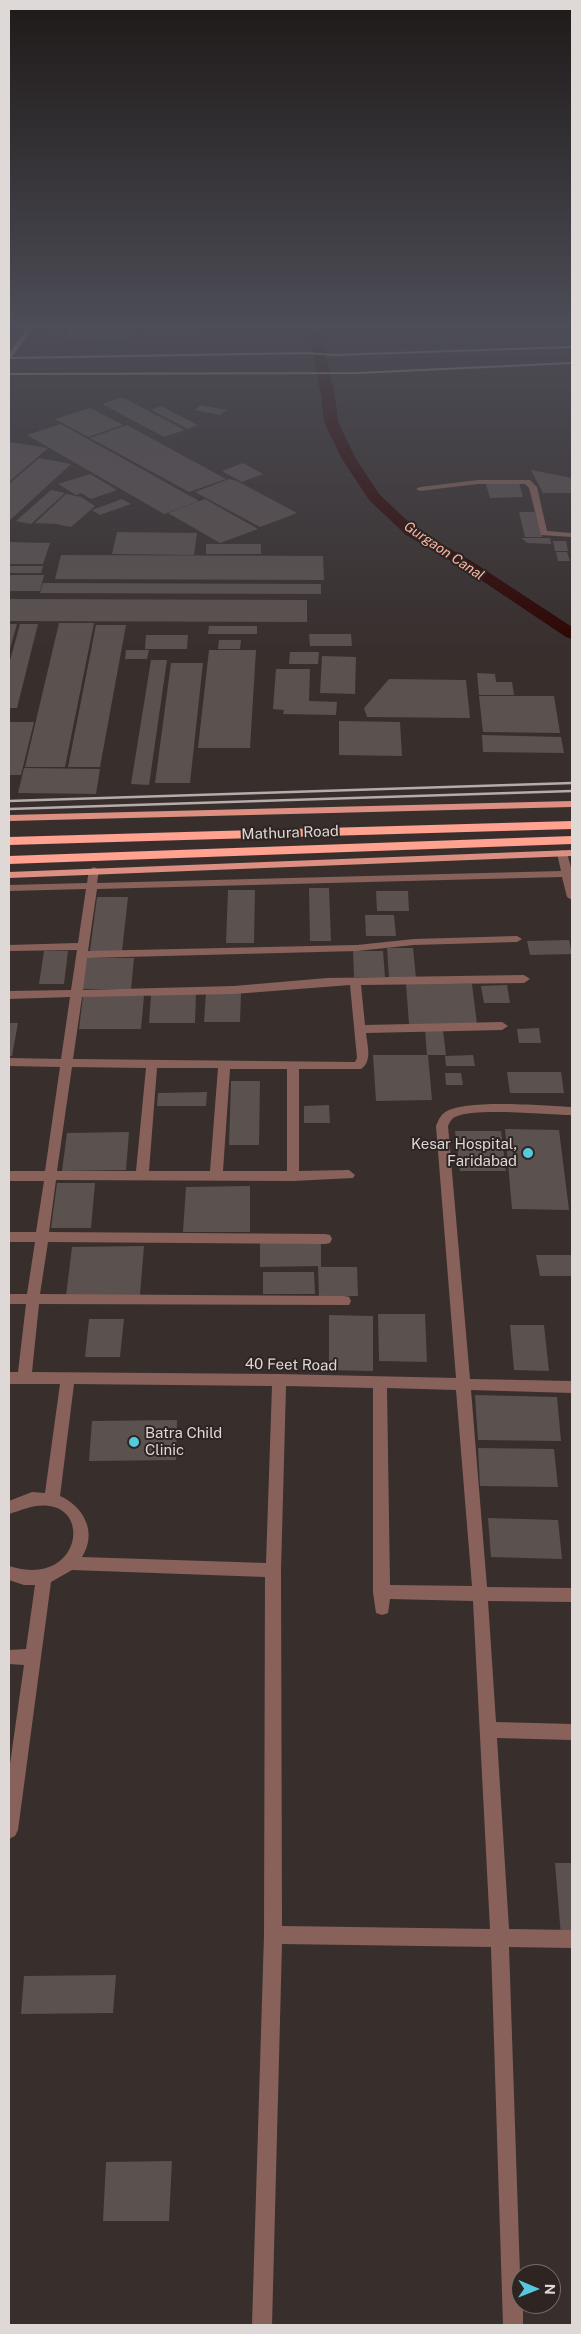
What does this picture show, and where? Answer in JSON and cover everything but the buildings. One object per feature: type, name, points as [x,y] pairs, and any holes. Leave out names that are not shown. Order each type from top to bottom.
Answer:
[{"type":"highway","name":"Mathura Road","points":[[9,841],[572,825]]},
{"type":"highway","name":"Mathura Road","points":[[9,860],[572,840]]},
{"type":"main road","points":[[9,818],[572,804]]},
{"type":"main road","points":[[9,875],[94,870],[338,863],[490,854],[567,853]]},
{"type":"street","points":[[420,489],[478,482],[527,482],[533,487],[544,533],[572,534]]},
{"type":"street","points":[[567,853],[572,897]]},
{"type":"street","points":[[24,1379],[33,1299],[94,870]]},
{"type":"street","points":[[9,888],[570,874]]},
{"type":"street","points":[[9,948],[82,950],[356,948],[414,942],[517,939]]},
{"type":"street","points":[[9,995],[234,990],[326,982],[524,979]]},
{"type":"street","points":[[9,1062],[360,1065],[363,1058],[355,982]]},
{"type":"street","points":[[361,1029],[502,1026]]},
{"type":"street","points":[[142,1176],[152,1063]]},
{"type":"street","points":[[216,1176],[224,1064]]},
{"type":"street","points":[[293,1064],[293,1176]]},
{"type":"street","points":[[514,2325],[500,1937],[480,1592],[442,1126],[444,1119],[450,1114],[470,1109],[572,1111]]},
{"type":"street","points":[[9,1176],[349,1175]]},
{"type":"street","points":[[9,1237],[325,1239]]},
{"type":"street","points":[[9,1299],[344,1301]]},
{"type":"street","name":"40 Feet Road","points":[[9,1378],[279,1380],[572,1387]]},
{"type":"street","points":[[52,1498],[68,1379]]},
{"type":"street","points":[[262,2325],[273,1935],[274,1570],[279,1380]]},
{"type":"street","points":[[380,1382],[382,1608]]},
{"type":"street","points":[[9,1508],[22,1501],[37,1497],[52,1498],[65,1503],[75,1513],[81,1524],[82,1538],[78,1551],[69,1564],[57,1572],[44,1578],[28,1579],[9,1573]]},
{"type":"street","points":[[69,1564],[274,1570]]},
{"type":"street","points":[[9,1830],[44,1578]]},
{"type":"street","points":[[382,1592],[480,1592],[572,1595]]},
{"type":"street","points":[[9,1657],[32,1657]]},
{"type":"street","points":[[488,1730],[572,1732]]},
{"type":"street","points":[[273,1935],[572,1939]]},
{"type":"waterway","name":"Gurgaon Canal","points":[[338,436],[349,459],[374,497],[411,532],[468,565],[572,634]]},
{"type":"railway","points":[[9,801],[572,783]]},
{"type":"railway","points":[[9,809],[572,791]]},
{"type":"place","name":"Kesar Hospital, Faridabad","points":[[528,1153]]},
{"type":"place","name":"Batra Child Clinic","points":[[134,1442]]}]
